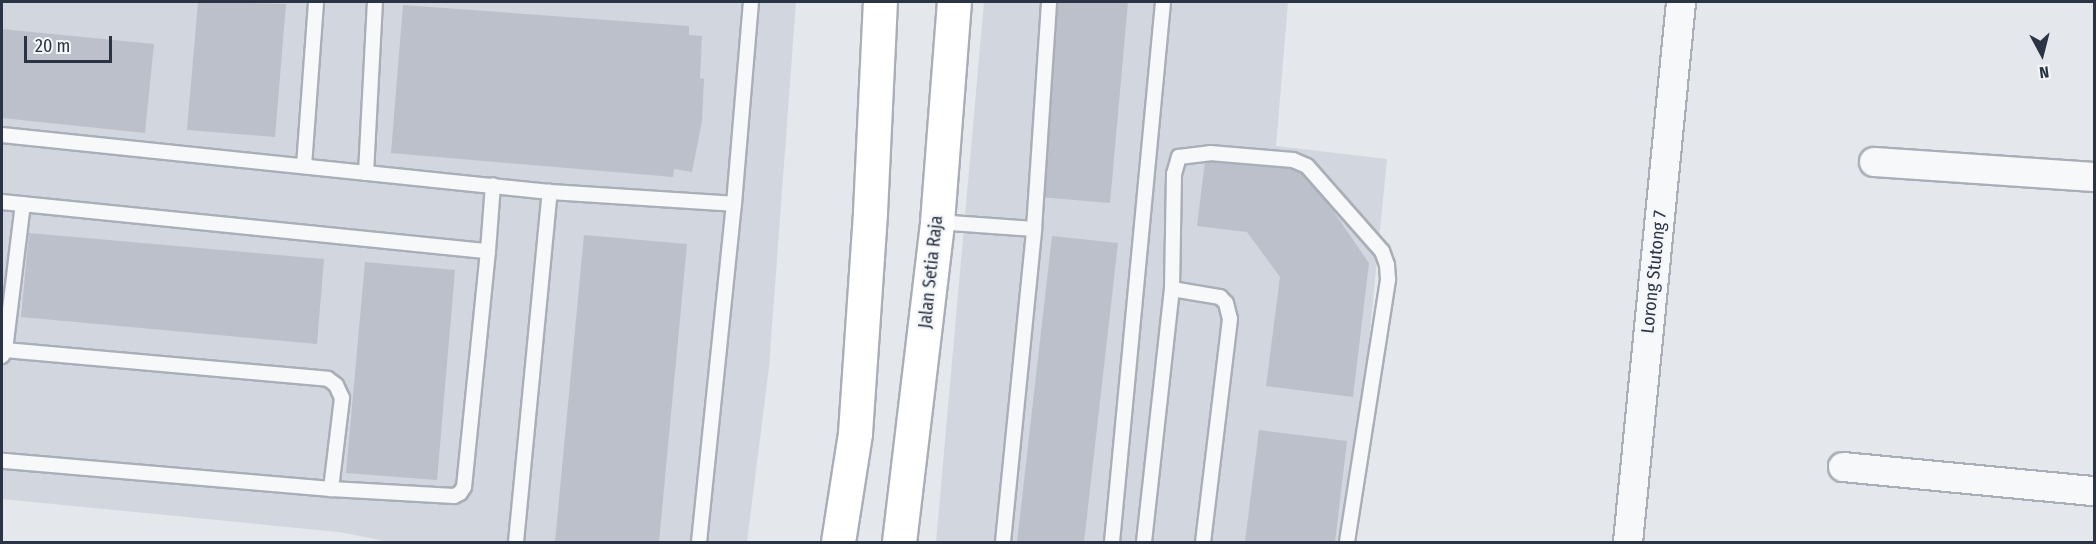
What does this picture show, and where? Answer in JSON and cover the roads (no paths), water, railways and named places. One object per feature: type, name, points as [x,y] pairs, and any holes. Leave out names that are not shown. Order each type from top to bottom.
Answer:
[{"type":"main road","points":[[838,543],[855,433],[870,212],[880,2]]},
{"type":"main road","name":"Jalan Setia Raja","points":[[899,543],[937,222],[954,2]]},
{"type":"street","name":"Lorong Stutong 7","points":[[1628,543],[1681,2]]},
{"type":"street","points":[[1874,162],[2094,177]]},
{"type":"street","points":[[1843,467],[2094,491]]},
{"type":"lane","points":[[304,166],[316,2]]},
{"type":"lane","points":[[366,173],[375,2]]},
{"type":"lane","points":[[699,543],[734,204],[751,2]]},
{"type":"lane","points":[[1003,543],[1034,229],[1048,2]]},
{"type":"lane","points":[[1112,543],[1163,2]]},
{"type":"lane","points":[[2,135],[550,192],[734,204]]},
{"type":"lane","points":[[1144,543],[1172,289],[1172,193],[1179,157],[1210,153],[1293,160],[1307,166],[1382,251],[1387,265],[1388,280],[1347,543]]},
{"type":"lane","points":[[2,461],[331,489],[454,496],[460,493],[464,487],[494,185]]},
{"type":"lane","points":[[516,543],[550,192]]},
{"type":"lane","points":[[2,202],[488,251]]},
{"type":"lane","points":[[23,204],[3,353],[328,379],[336,384],[342,398],[331,489]]},
{"type":"lane","points":[[937,222],[1034,229]]},
{"type":"lane","points":[[1172,289],[1220,297],[1226,303],[1230,319],[1203,543]]}]
